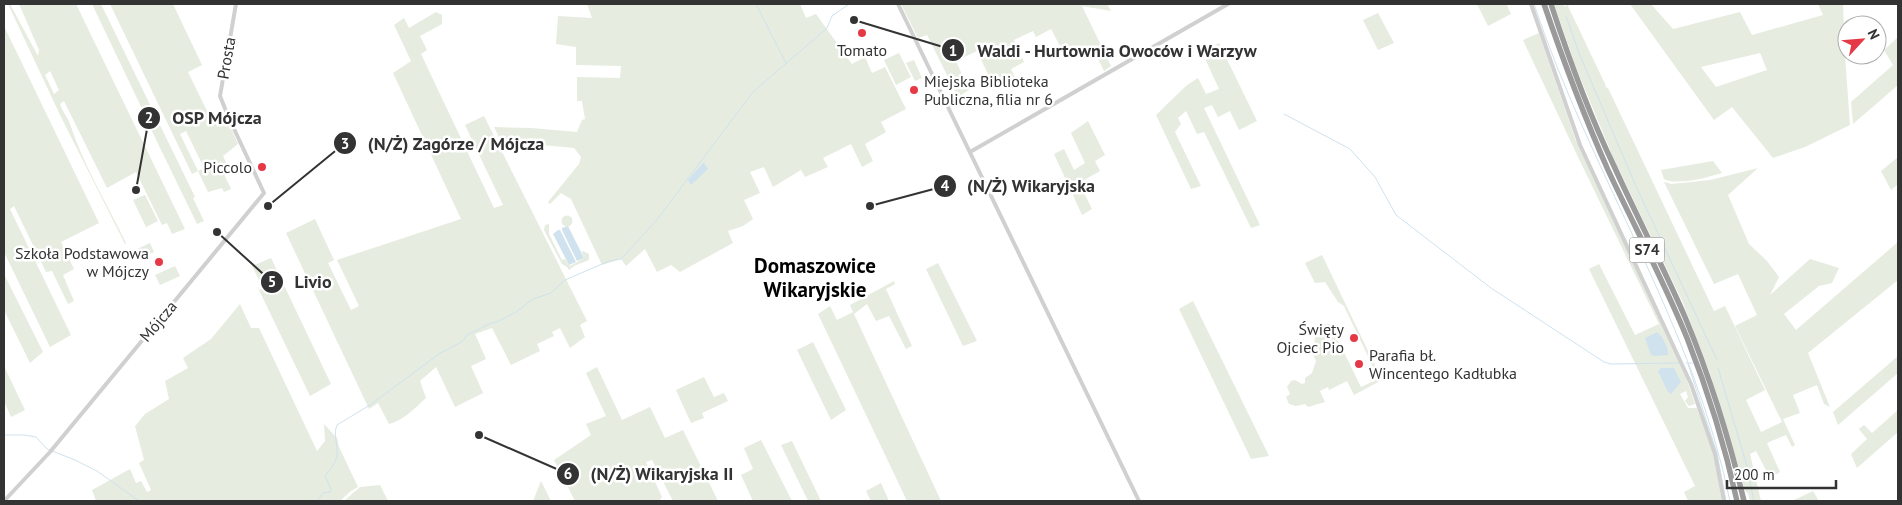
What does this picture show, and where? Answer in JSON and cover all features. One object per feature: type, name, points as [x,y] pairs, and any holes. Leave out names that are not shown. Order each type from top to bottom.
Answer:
[{"type":"highway","name":"S74","points":[[1544,4],[1593,136],[1668,293],[1687,339],[1716,422],[1737,501]]},
{"type":"highway","name":"S74","points":[[1551,4],[1571,64],[1596,125],[1670,284],[1697,348],[1722,421],[1744,501]]},
{"type":"street","name":"Prosta","points":[[236,4],[220,96],[264,193]]},
{"type":"street","points":[[898,4],[1140,501]]},
{"type":"street","points":[[970,152],[1228,4]]},
{"type":"street","points":[[1530,4],[1580,145],[1691,384],[1715,454],[1724,501]]},
{"type":"street","name":"Mójcza","points":[[4,501],[51,451],[264,193]]},
{"type":"shaded area","points":[[8,4],[10,4],[38,56],[39,50],[19,4],[76,4],[185,229],[172,234],[167,223],[162,225],[136,172],[107,188],[64,101],[60,104],[61,107],[88,169],[125,244],[61,117]],"holes":[[[50,71],[59,90],[54,94],[45,75]]]},
{"type":"shaded area","points":[[92,4],[101,4],[195,197],[193,198],[204,221],[197,224],[148,123],[145,123],[142,117],[145,115]]},
{"type":"shaded area","points":[[110,4],[173,4],[202,65],[188,72],[211,119],[224,113],[238,144],[223,156],[230,171],[224,174],[231,189],[224,192],[222,188],[208,192],[198,171],[192,174]],"holes":[[[186,131],[204,168],[198,171],[180,134]]]},
{"type":"shaded area","points":[[587,4],[800,4],[806,18],[816,14],[852,64],[865,57],[872,73],[885,67],[906,109],[881,122],[886,132],[865,144],[873,161],[862,167],[851,144],[823,158],[828,167],[805,177],[801,170],[773,187],[764,167],[750,172],[760,193],[744,200],[753,219],[743,226],[728,231],[733,243],[680,272],[671,265],[657,272],[645,249],[626,266],[621,259],[602,265],[571,199],[561,193],[550,204],[548,202],[579,164],[581,157],[574,148],[501,141],[494,127],[577,132],[582,120],[585,119],[582,101],[577,101],[577,77],[620,78],[621,66],[576,65],[576,47],[556,44],[558,16],[592,18]]},
{"type":"shaded area","points":[[901,4],[1107,4],[1111,11],[1082,6],[1111,66],[1104,71],[1092,46],[1067,59],[1051,29],[1036,37],[1033,31],[1014,40],[1024,62],[1011,69],[1015,78],[995,89],[977,51],[956,61],[969,90],[958,97],[927,35],[918,38]]},
{"type":"shaded area","points":[[1477,4],[1504,4],[1507,5],[1511,14],[1488,26]]},
{"type":"shaded area","points":[[1554,4],[1563,4],[1565,7],[1567,4],[1605,87],[1608,88],[1714,311],[1725,306],[1765,390],[1746,400],[1761,432],[1782,422],[1735,326],[1757,315],[1738,274],[1714,284],[1664,182],[1671,184],[1710,180],[1758,168],[1728,195],[1749,244],[1767,261],[1779,277],[1770,295],[1810,259],[1839,268],[1832,283],[1819,286],[1784,314],[1796,330],[1898,242],[1898,280],[1808,353],[1830,407],[1824,404],[1817,385],[1793,395],[1800,413],[1783,419],[1795,445],[1792,447],[1786,435],[1767,443],[1780,472],[1770,478],[1756,451],[1750,454],[1761,501],[1750,501],[1748,493],[1745,491],[1710,373],[1683,303],[1613,157],[1577,70]]},
{"type":"shaded area","points":[[1630,4],[1651,4],[1673,29],[1740,12],[1752,35],[1823,15],[1818,4],[1843,4],[1843,15],[1837,15],[1837,65],[1846,65],[1850,125],[1805,147],[1773,158],[1732,107],[1714,120]],"holes":[[[1760,53],[1767,70],[1716,87],[1701,67]]]},
{"type":"shaded area","points":[[436,12],[442,15],[442,24],[420,36],[427,50],[421,54],[494,208],[503,205],[465,125],[484,116],[587,321],[580,325],[585,337],[570,348],[560,328],[552,332],[554,336],[537,344],[540,351],[511,365],[492,328],[475,334],[486,359],[471,366],[483,393],[455,407],[436,367],[420,381],[426,398],[404,417],[389,424],[378,403],[369,409],[286,233],[315,219],[334,260],[328,263],[351,310],[359,306],[337,260],[461,219],[393,73],[411,61],[394,25],[404,18],[409,28]]},
{"type":"shaded area","points":[[1378,13],[1394,43],[1378,50],[1363,20]]},
{"type":"shaded area","points":[[4,26],[99,223],[61,242],[74,269],[63,275],[74,301],[68,304],[52,271],[46,272],[14,206],[10,209],[71,335],[50,347],[4,252]]},
{"type":"shaded area","points":[[1539,33],[1576,141],[1683,368],[1695,404],[1689,406],[1685,401],[1688,397],[1686,391],[1680,394],[1688,408],[1697,408],[1713,453],[1722,501],[1688,501],[1684,492],[1695,486],[1589,269],[1599,264],[1635,335],[1659,324],[1523,40]]},
{"type":"shaded area","points":[[1898,37],[1898,85],[1853,124],[1851,102],[1893,65],[1887,55],[1887,47]]},
{"type":"shaded area","points":[[1219,43],[1257,121],[1239,130],[1230,111],[1218,117],[1212,105],[1204,108],[1260,225],[1251,228],[1204,132],[1197,134],[1186,111],[1178,118],[1181,124],[1175,132],[1201,186],[1191,189],[1156,115],[1187,85],[1198,78],[1206,94],[1219,89],[1202,52]]},
{"type":"shaded area","points":[[899,53],[911,77],[896,85],[884,60]]},
{"type":"shaded area","points":[[914,60],[922,78],[915,81],[906,63]]},
{"type":"shaded area","points":[[1088,121],[1105,155],[1095,161],[1100,171],[1079,183],[1092,209],[1082,215],[1054,154],[1064,149],[1074,170],[1085,163],[1071,133]]},
{"type":"shaded area","points":[[1898,157],[1898,184],[1891,190],[1881,171]]},
{"type":"shaded area","points":[[1713,161],[1722,173],[1693,180],[1670,181],[1664,179],[1661,170]]},
{"type":"shaded area","points":[[145,195],[158,221],[146,227],[133,200]]},
{"type":"shaded area","points":[[565,216],[569,216],[572,221],[571,225],[565,226],[562,223],[562,219]]},
{"type":"shaded area","points":[[549,224],[549,234],[562,260],[565,259],[570,266],[584,258],[583,251],[589,254],[589,260],[569,270],[562,264],[544,230],[545,225]]},
{"type":"shaded area","points":[[150,243],[154,252],[139,259],[135,250]]},
{"type":"shaded area","points":[[1322,255],[1382,380],[1354,395],[1347,381],[1329,390],[1328,387],[1320,391],[1325,402],[1308,407],[1305,404],[1296,406],[1289,404],[1286,397],[1290,394],[1287,387],[1291,381],[1295,380],[1302,384],[1305,383],[1305,378],[1312,373],[1316,361],[1312,352],[1319,324],[1330,324],[1361,387],[1375,379],[1373,373],[1375,371],[1344,306],[1338,302],[1325,282],[1315,283],[1305,263]]},
{"type":"shaded area","points":[[271,258],[331,384],[310,396],[259,290],[266,286],[259,280],[252,266]]},
{"type":"shaded area","points":[[938,263],[977,341],[963,346],[926,269]]},
{"type":"shaded area","points":[[175,266],[180,276],[160,285],[155,275]]},
{"type":"shaded area","points":[[4,274],[43,352],[30,363],[4,310]]},
{"type":"shaded area","points":[[894,281],[895,284],[886,289],[912,346],[906,349],[889,316],[876,321],[867,304],[854,314],[941,501],[907,501],[818,314],[830,306],[837,320],[853,312],[850,305]]},
{"type":"shaded area","points":[[1193,301],[1269,456],[1251,459],[1179,309]]},
{"type":"shaded area","points":[[240,304],[251,328],[259,328],[317,451],[325,441],[324,424],[337,438],[339,447],[358,487],[340,501],[96,501],[92,490],[130,469],[136,483],[141,481],[147,492],[151,490],[139,463],[144,460],[135,426],[145,414],[169,399],[165,381],[188,368],[183,358],[211,339]]},
{"type":"shaded area","points":[[813,342],[846,410],[831,420],[797,350]]},
{"type":"shaded area","points":[[1898,356],[1898,373],[1838,425],[1833,412]]},
{"type":"shaded area","points":[[4,366],[25,410],[11,417],[4,401]]},
{"type":"shaded area","points":[[597,367],[622,420],[650,407],[665,438],[683,430],[718,501],[673,501],[652,460],[646,462],[662,497],[659,501],[575,501],[554,460],[591,435],[586,424],[606,416],[586,373]]},
{"type":"shaded area","points":[[704,377],[714,397],[724,393],[728,401],[702,413],[704,418],[691,423],[676,390]]},
{"type":"shaded area","points":[[1898,410],[1898,432],[1857,468],[1851,454],[1867,439],[1859,429],[1864,425],[1872,433]]},
{"type":"shaded area","points":[[761,440],[792,501],[753,501],[741,475],[753,469],[744,448]]},
{"type":"shaded area","points":[[792,441],[821,501],[808,501],[781,445]]},
{"type":"shaded area","points":[[541,481],[551,501],[533,501]]},
{"type":"shaded area","points":[[881,483],[889,501],[871,501],[866,491]]},
{"type":"shaded area","points":[[380,485],[388,501],[344,501],[360,487]]},
{"type":"shaded area","points":[[1813,491],[1819,501],[1794,500]]},
{"type":"water","points":[[703,163],[708,169],[691,185],[688,180]]},
{"type":"water","points":[[568,226],[584,258],[577,261],[562,230],[562,228]]},
{"type":"water","points":[[560,230],[576,262],[569,265],[553,234]]},
{"type":"water","points":[[1657,332],[1665,342],[1668,355],[1651,355],[1645,338]]},
{"type":"water","points":[[1661,368],[1674,368],[1681,382],[1671,394],[1668,392],[1658,371]]},
{"type":"waterway","points":[[756,4],[786,63]]},
{"type":"waterway","points":[[317,501],[323,493],[330,492],[331,489],[325,476],[337,457],[335,432],[337,425],[370,405],[439,354],[463,341],[467,335],[516,312],[533,299],[551,293],[565,280],[609,261],[621,259],[656,221],[753,92],[827,28],[832,16],[849,4]]},
{"type":"waterway","points":[[1534,4],[1557,67],[1583,128],[1640,250],[1692,373],[1714,436],[1730,501]]},
{"type":"waterway","points":[[1566,16],[1579,53],[1635,184],[1717,360]]},
{"type":"waterway","points":[[1284,114],[1350,149],[1375,177],[1396,215],[1491,288],[1604,362],[1611,364],[1679,363]]},
{"type":"waterway","points":[[1686,363],[1693,363]]},
{"type":"waterway","points":[[1688,364],[1717,453],[1726,501]]},
{"type":"waterway","points":[[1718,368],[1746,463],[1754,501]]},
{"type":"waterway","points":[[4,435],[36,437],[47,449],[97,471],[139,501]]},
{"type":"place","name":"Waldi - Hurtownia Owoców i Warzyw","points":[[854,20]]},
{"type":"place","name":"Tomato","points":[[862,33]]},
{"type":"place","name":"Miejska Biblioteka Publiczna, filia nr 6","points":[[914,90]]},
{"type":"place","name":"Piccolo","points":[[262,167]]},
{"type":"place","name":"OSP Mójcza","points":[[136,190]]},
{"type":"place","name":"(N/Ż) Zagórze / Mójcza","points":[[268,206]]},
{"type":"place","name":"(N/Ż) Wikaryjska","points":[[870,206]]},
{"type":"place","name":"Livio","points":[[217,232]]},
{"type":"place","name":"Szkoła Podstawowa w Mójczy","points":[[159,262]]},
{"type":"place","name":"Święty Ojciec Pio","points":[[1354,338]]},
{"type":"place","name":"Parafia bł. Wincentego Kadłubka","points":[[1359,364]]},
{"type":"place","name":"(N/Ż) Wikaryjska II","points":[[479,435]]},
{"type":"district","name":"Domaszowice Wikaryjskie","points":[[815,278]]}]
